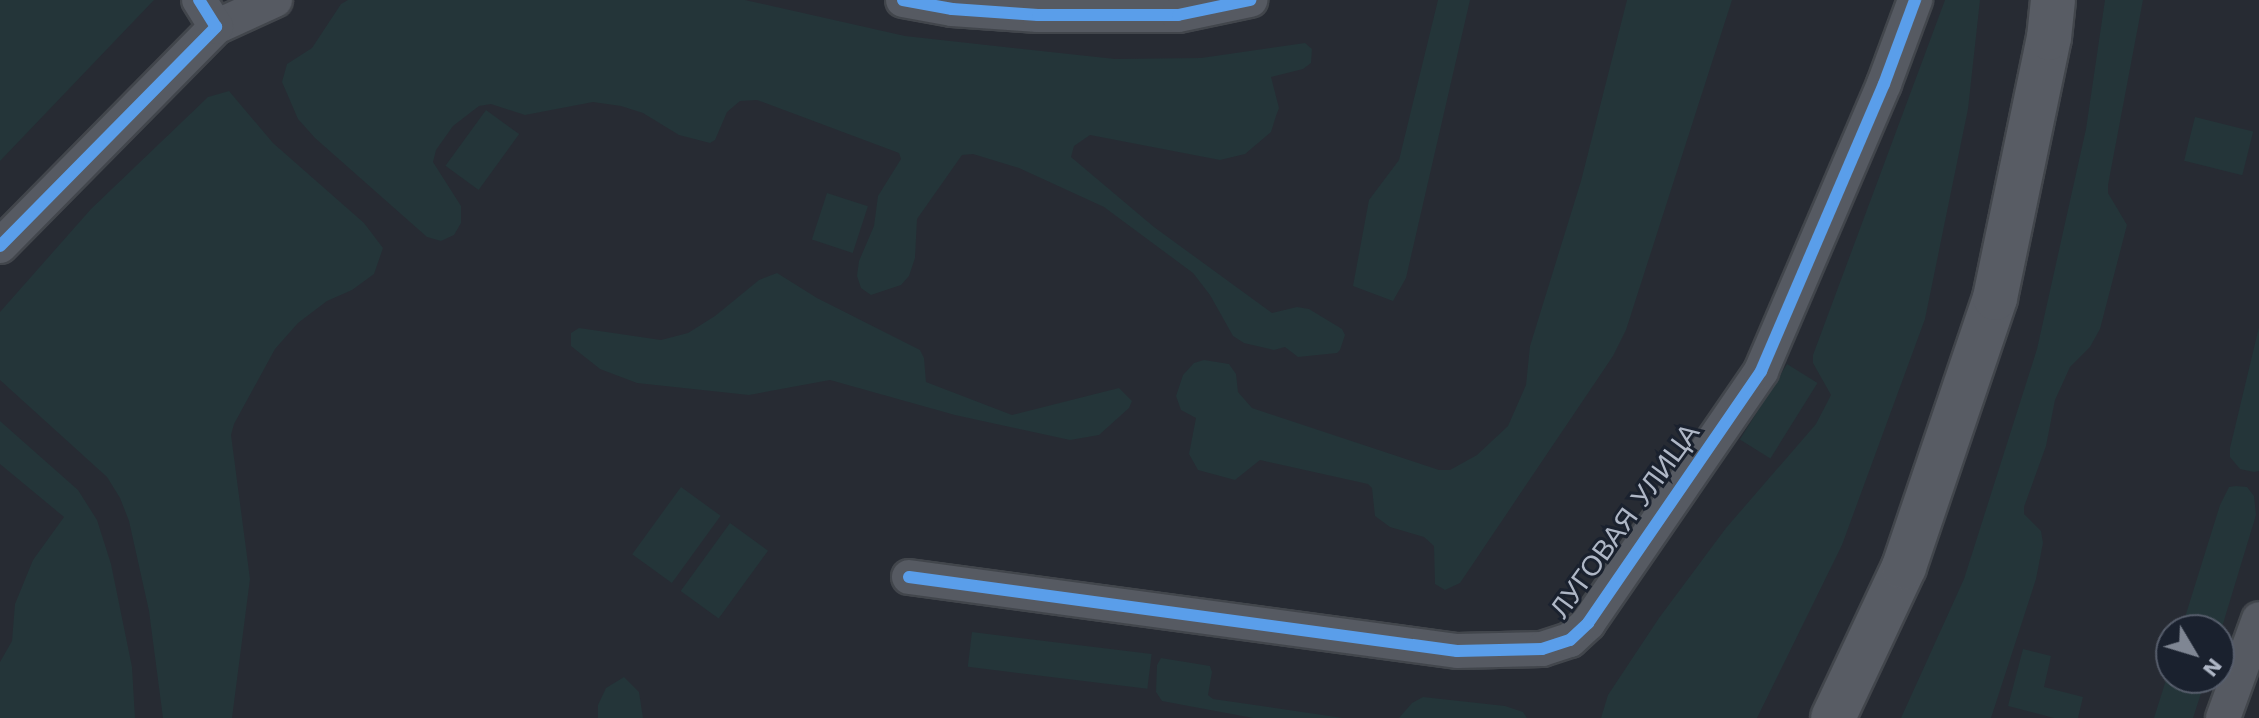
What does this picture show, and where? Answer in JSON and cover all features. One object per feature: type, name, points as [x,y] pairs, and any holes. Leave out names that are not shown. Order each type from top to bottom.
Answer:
[{"type":"main road","points":[[1833,718],[1904,567],[1995,298],[2049,38],[2053,0]]},
{"type":"street","points":[[0,246],[208,14],[275,0]]},
{"type":"street","points":[[903,0],[952,9],[1054,15],[1178,15],[1250,0]]},
{"type":"street","name":"ЛУГОВАЯ УЛИЦА","points":[[909,577],[1457,651],[1542,649],[1570,640],[1588,623],[1761,371],[1884,84],[1915,0]]},
{"type":"street","points":[[2223,718],[2259,619]]},
{"type":"shaded area","points":[[0,0],[154,0],[0,161]]},
{"type":"shaded area","points":[[348,0],[745,0],[905,36],[1115,59],[1201,58],[1305,43],[1312,49],[1311,63],[1303,69],[1271,77],[1279,108],[1271,132],[1245,154],[1220,160],[1090,135],[1074,146],[1071,157],[1154,227],[1272,313],[1297,307],[1309,309],[1342,329],[1345,335],[1340,350],[1337,353],[1298,357],[1285,347],[1274,350],[1244,343],[1233,336],[1210,295],[1193,273],[1104,207],[1019,168],[973,154],[962,155],[917,219],[915,258],[909,276],[901,285],[871,295],[861,288],[857,276],[859,261],[874,226],[878,196],[901,159],[899,153],[757,100],[740,101],[727,112],[715,140],[710,143],[679,135],[643,113],[621,106],[593,102],[525,115],[491,104],[479,106],[453,126],[436,150],[433,162],[461,206],[461,223],[454,235],[441,241],[427,237],[315,138],[298,119],[282,82],[287,64],[312,48],[341,4]]},
{"type":"shaded area","points":[[1438,0],[1470,0],[1406,278],[1393,301],[1353,286],[1369,200],[1399,160]]},
{"type":"shaded area","points":[[1627,0],[1732,0],[1626,330],[1613,356],[1460,583],[1445,590],[1435,584],[1434,546],[1424,537],[1390,527],[1375,516],[1372,488],[1368,484],[1260,460],[1235,480],[1198,470],[1189,454],[1196,418],[1181,410],[1176,396],[1183,375],[1194,363],[1204,360],[1229,364],[1236,374],[1238,392],[1252,408],[1439,470],[1450,470],[1477,455],[1508,426],[1526,385],[1530,346],[1581,181]]},
{"type":"shaded area","points":[[1945,0],[1980,0],[1968,109],[1925,319],[1842,545],[1757,718],[1601,718],[1608,695],[1659,618],[1726,528],[1816,424],[1831,395],[1813,363],[1813,355]]},
{"type":"shaded area","points":[[2105,0],[2143,0],[2108,185],[2108,193],[2127,225],[2100,329],[2090,347],[2070,367],[2055,400],[2046,446],[2024,507],[2024,514],[2041,531],[2043,543],[2036,579],[1991,718],[1901,718],[1964,579],[2037,349],[2086,129]]},
{"type":"shaded area","points":[[229,91],[273,143],[364,223],[383,248],[374,274],[352,290],[327,301],[298,323],[275,349],[234,424],[231,435],[250,579],[232,718],[163,718],[149,611],[129,521],[120,498],[107,477],[0,380],[0,312],[91,209],[208,97]]},
{"type":"shaded area","points":[[486,110],[519,134],[479,190],[445,166]]},
{"type":"shaded area","points":[[2195,117],[2253,132],[2242,175],[2184,161]]},
{"type":"shaded area","points":[[827,193],[868,206],[853,253],[812,240]]},
{"type":"shaded area","points":[[777,273],[817,298],[920,350],[924,358],[926,382],[1012,415],[1119,388],[1132,401],[1129,408],[1099,435],[1070,440],[955,415],[830,380],[749,395],[637,383],[600,369],[571,346],[571,333],[579,328],[661,340],[688,333],[715,316],[759,280]]},
{"type":"shaded area","points":[[2259,327],[2259,471],[2254,472],[2240,469],[2230,457],[2230,448]]},
{"type":"shaded area","points":[[1787,364],[1818,383],[1770,459],[1740,439]]},
{"type":"shaded area","points":[[0,421],[78,490],[97,520],[111,564],[132,667],[135,718],[0,718],[0,662],[12,641],[15,604],[33,560],[64,517],[0,464]]},
{"type":"shaded area","points":[[681,487],[721,516],[672,583],[632,554]]},
{"type":"shaded area","points":[[2229,487],[2247,487],[2254,496],[2256,515],[2226,614],[2186,614],[2220,505]]},
{"type":"shaded area","points":[[730,523],[768,551],[719,619],[681,591]]},
{"type":"shaded area","points":[[972,632],[1152,654],[1147,689],[968,667]]},
{"type":"shaded area","points":[[2023,649],[2051,656],[2044,687],[2083,697],[2078,718],[2054,718],[2008,706]]},
{"type":"shaded area","points":[[1161,658],[1210,666],[1212,672],[1208,695],[1213,699],[1343,718],[1253,718],[1162,701],[1156,692],[1157,665]]},
{"type":"shaded area","points":[[624,677],[639,692],[643,718],[598,718],[598,705],[606,688]]},
{"type":"shaded area","points":[[2162,694],[2201,694],[2193,718],[2154,718]]},
{"type":"shaded area","points":[[1423,697],[1505,706],[1523,712],[1527,718],[1399,718],[1412,703]]},
{"type":"cycle path","points":[[0,246],[216,27],[199,0]]},
{"type":"cycle path","points":[[903,0],[952,9],[1038,15],[1178,15],[1250,0]]},
{"type":"cycle path","points":[[909,577],[1457,651],[1542,649],[1570,640],[1588,623],[1761,371],[1884,84],[1915,0]]}]
